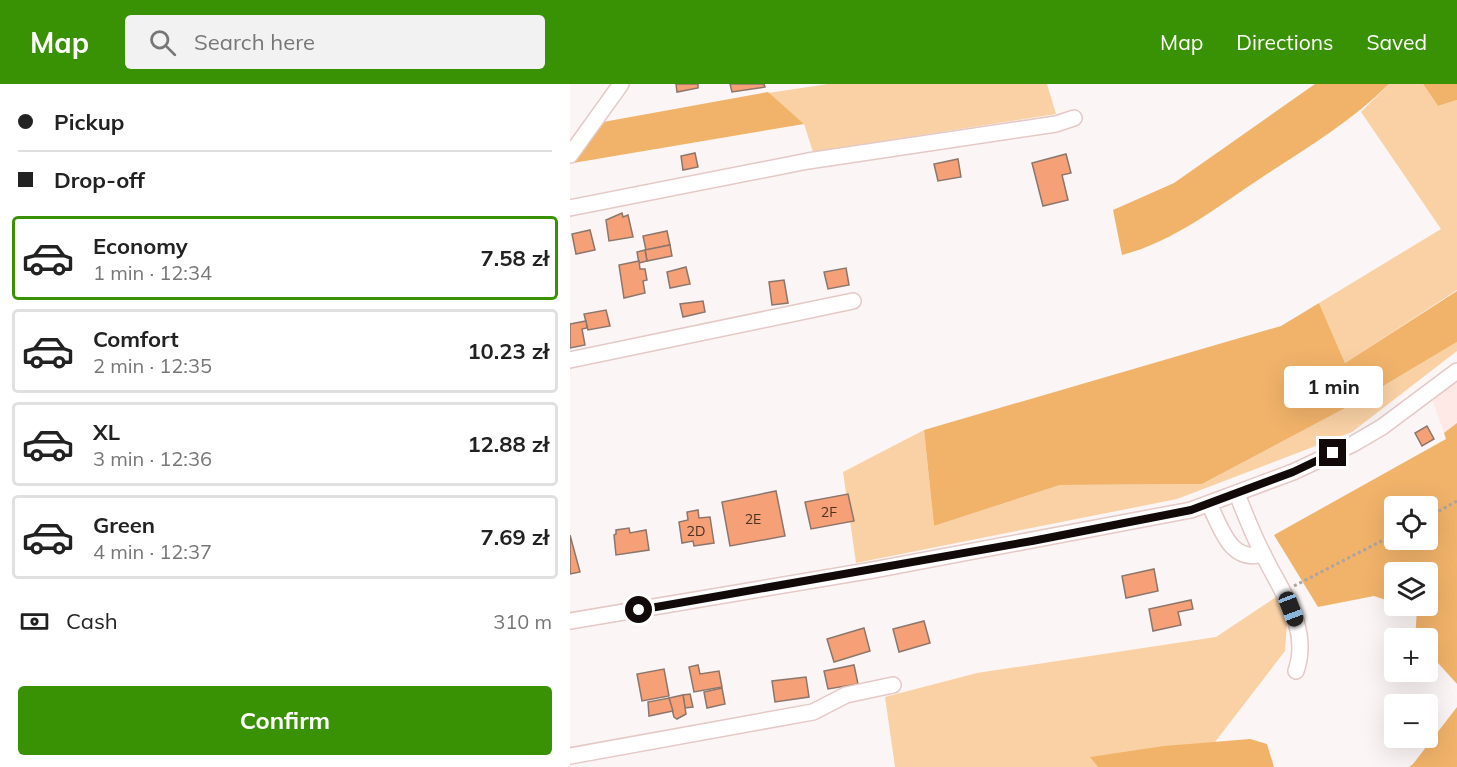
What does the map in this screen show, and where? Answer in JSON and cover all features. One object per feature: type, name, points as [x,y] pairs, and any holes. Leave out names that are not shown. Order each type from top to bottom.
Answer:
[{"type":"street","points":[[570,154],[577,133],[621,84]]},
{"type":"street","points":[[570,208],[808,161],[1056,124],[1074,118]]},
{"type":"street","points":[[570,360],[853,301]]},
{"type":"street","points":[[570,621],[1032,541],[1209,504],[1293,472],[1353,444],[1382,426],[1457,371]]},
{"type":"street","points":[[1237,494],[1263,555],[1285,592],[1301,636],[1296,671]]},
{"type":"street","points":[[1209,504],[1229,544],[1238,554],[1250,557],[1263,555]]},
{"type":"street","points":[[570,756],[813,712],[846,695],[893,685]]},
{"type":"path","points":[[1438,511],[1457,501]]},
{"type":"path","points":[[1285,592],[1384,540]]},
{"type":"shaded area","points":[[828,84],[1047,84],[1056,114],[813,152],[804,124],[768,93]]},
{"type":"shaded area","points":[[1315,84],[1389,84],[1343,123],[1211,212],[1159,242],[1122,255],[1113,210],[1174,183]]},
{"type":"shaded area","points":[[1389,84],[1423,84],[1438,106],[1457,100],[1457,290],[1345,363],[1319,303],[1441,229],[1361,112]]},
{"type":"shaded area","points":[[1423,84],[1457,84],[1457,100],[1438,106]]},
{"type":"shaded area","points":[[768,92],[804,124],[573,163],[603,122]]},
{"type":"shaded area","points":[[1457,291],[1457,342],[1353,404],[1202,484],[1060,485],[934,526],[924,430],[1281,326],[1319,303],[1345,363]]},
{"type":"shaded area","points":[[1457,342],[1457,351],[1352,432],[1177,499],[856,563],[843,472],[924,430],[934,526],[1060,485],[1202,484],[1353,404]]},
{"type":"shaded area","points":[[1457,378],[1457,423],[1444,433],[1431,397]]},
{"type":"shaded area","points":[[1457,423],[1457,684],[1438,663],[1438,628],[1416,628],[1417,616],[1438,616],[1438,562],[1384,562],[1384,599],[1374,596],[1318,607],[1274,535],[1446,439],[1444,433]]},
{"type":"shaded area","points":[[1276,597],[1287,624],[1285,651],[1215,742],[1091,757],[1098,767],[895,767],[885,697],[977,673],[1216,637]]},
{"type":"shaded area","points":[[1457,707],[1457,767],[1409,767],[1425,748],[1438,748],[1438,732]]},
{"type":"shaded area","points":[[1250,739],[1267,744],[1274,767],[1098,767],[1090,757],[1164,746]]},
{"type":"building","points":[[676,84],[698,84],[698,88],[677,92]]},
{"type":"building","points":[[730,84],[764,84],[765,87],[732,92]]},
{"type":"building","points":[[695,153],[698,167],[683,170],[681,156]]},
{"type":"building","points":[[1066,154],[1071,173],[1062,175],[1068,200],[1043,206],[1032,163]]},
{"type":"building","points":[[958,159],[961,177],[938,181],[934,164]]},
{"type":"building","points":[[622,213],[623,217],[628,215],[633,237],[609,241],[606,220]]},
{"type":"building","points":[[590,230],[595,250],[576,254],[572,234]]},
{"type":"building","points":[[667,231],[670,245],[646,250],[643,236]]},
{"type":"building","points":[[670,245],[672,256],[647,261],[645,250]]},
{"type":"building","points":[[645,250],[647,261],[639,263],[637,252]]},
{"type":"building","points":[[639,261],[640,269],[645,269],[647,280],[643,281],[645,293],[624,298],[619,265]]},
{"type":"building","points":[[686,267],[690,284],[670,288],[667,272]]},
{"type":"building","points":[[846,268],[849,285],[828,289],[824,272]]},
{"type":"building","points":[[784,280],[788,303],[772,305],[769,282]]},
{"type":"building","points":[[703,301],[705,312],[683,317],[680,304]]},
{"type":"building","points":[[606,310],[610,326],[588,330],[584,314]]},
{"type":"building","points":[[586,321],[587,328],[582,329],[585,345],[570,348],[570,324]]},
{"type":"building","points":[[1427,426],[1434,439],[1422,446],[1415,433]]},
{"type":"building","points":[[776,491],[785,536],[730,546],[722,502]]},
{"type":"building","points":[[848,494],[854,521],[811,529],[805,502]]},
{"type":"building","points":[[698,510],[699,518],[710,517],[714,543],[694,546],[693,541],[682,543],[679,522],[688,520],[687,512]]},
{"type":"building","points":[[629,528],[630,533],[646,530],[649,550],[616,555],[614,535],[616,530]]},
{"type":"building","points":[[570,535],[580,572],[570,574]]},
{"type":"building","points":[[1154,569],[1158,591],[1126,598],[1122,576]]},
{"type":"building","points":[[1191,600],[1193,609],[1178,612],[1181,625],[1153,631],[1149,609]]},
{"type":"building","points":[[924,621],[930,643],[899,652],[893,629]]},
{"type":"building","points":[[864,628],[870,651],[834,662],[827,639]]},
{"type":"building","points":[[698,665],[700,674],[719,671],[722,687],[694,692],[689,667]]},
{"type":"building","points":[[854,665],[858,684],[828,689],[824,671]]},
{"type":"building","points":[[664,669],[669,696],[642,701],[637,674]]},
{"type":"building","points":[[806,677],[809,697],[775,702],[772,681]]},
{"type":"building","points":[[722,688],[725,704],[707,708],[704,692]]},
{"type":"building","points":[[690,694],[693,707],[685,708],[683,695]]},
{"type":"building","points":[[683,695],[686,714],[677,719],[674,717],[669,698]]},
{"type":"building","points":[[669,698],[673,711],[649,716],[648,702]]},
{"type":"route","points":[[639,610],[1032,541],[1191,510],[1293,472],[1333,453]]}]
